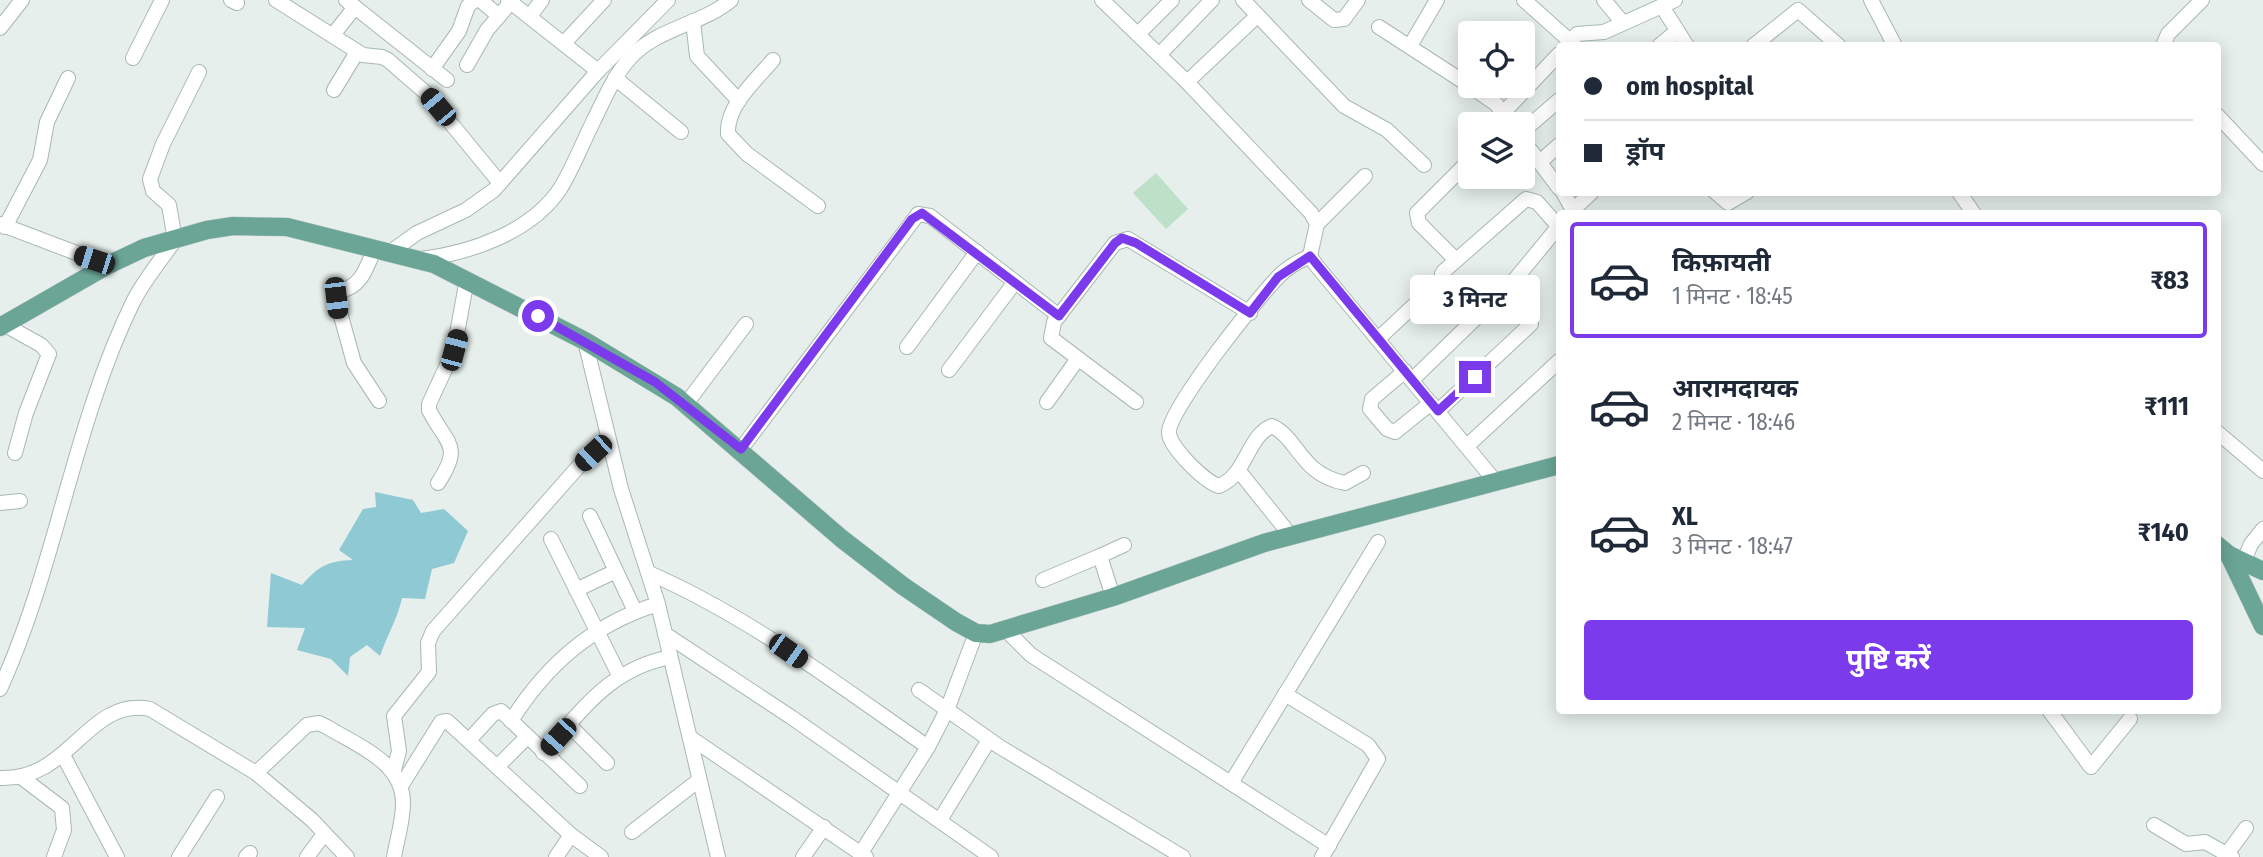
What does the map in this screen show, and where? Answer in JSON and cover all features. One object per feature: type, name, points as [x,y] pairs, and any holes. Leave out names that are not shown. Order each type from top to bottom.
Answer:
[{"type":"main road","points":[[2,326],[108,264],[144,248],[233,226],[287,227],[418,259],[467,279],[585,341],[686,404],[842,539],[903,586],[976,633],[1007,631],[1291,536],[1556,467]]},
{"type":"main road","points":[[2230,554],[2263,571]]},
{"type":"main road","points":[[2230,554],[2263,626]]},
{"type":"street","points":[[0,28],[22,0]]},
{"type":"street","points":[[133,58],[162,0]]},
{"type":"street","points":[[276,0],[357,52],[368,57],[382,57],[417,85],[500,183]]},
{"type":"street","points":[[432,69],[459,31],[468,6],[477,0],[499,16]]},
{"type":"street","points":[[530,16],[542,0]]},
{"type":"street","points":[[565,42],[604,0]]},
{"type":"street","points":[[379,401],[354,363],[336,298],[339,291],[348,290],[359,282],[383,250],[484,199],[598,72],[668,0]]},
{"type":"street","points":[[418,259],[475,247],[540,212],[561,187],[615,78],[646,44],[731,0]]},
{"type":"street","points":[[1101,0],[1160,54],[1304,205],[1317,223]]},
{"type":"street","points":[[1138,34],[1172,0]]},
{"type":"street","points":[[1160,54],[1212,0]]},
{"type":"street","points":[[1243,0],[1344,106],[1396,136],[1424,165]]},
{"type":"street","points":[[1310,0],[1334,20],[1344,19],[1352,3]]},
{"type":"street","points":[[1410,46],[1437,0]]},
{"type":"street","points":[[1524,0],[1567,42]]},
{"type":"street","points":[[1604,0],[1623,23]]},
{"type":"street","points":[[1871,0],[1893,42]]},
{"type":"street","points":[[2165,42],[2168,34],[2202,0]]},
{"type":"street","points":[[467,65],[509,1],[565,42],[598,72]]},
{"type":"street","points":[[333,35],[351,4],[447,80]]},
{"type":"street","points":[[1571,42],[1582,32],[1598,34],[1669,4],[1677,31],[1684,42]]},
{"type":"street","points":[[1758,42],[1798,10],[1834,42]]},
{"type":"street","points":[[1187,82],[1257,16]]},
{"type":"street","points":[[693,21],[697,56],[739,101]]},
{"type":"street","points":[[1379,27],[1458,78]]},
{"type":"street","points":[[1664,42],[1677,31]]},
{"type":"street","points":[[334,90],[357,52]]},
{"type":"street","points":[[1513,112],[1556,58]]},
{"type":"street","points":[[773,60],[739,101],[728,125],[733,140],[818,206]]},
{"type":"street","points":[[0,689],[30,616],[85,430],[110,358],[134,301],[175,240],[169,205],[153,191],[150,180],[163,144],[199,72]]},
{"type":"street","points":[[68,78],[47,122],[40,160],[2,225],[108,264]]},
{"type":"street","points":[[615,78],[681,132]]},
{"type":"street","points":[[1487,98],[1502,112]]},
{"type":"street","points":[[1535,121],[1556,103]]},
{"type":"street","points":[[2221,119],[2263,164]]},
{"type":"street","points":[[1539,163],[1556,148]]},
{"type":"street","points":[[1535,157],[1556,184]]},
{"type":"street","points":[[1456,260],[1419,223],[1417,213],[1458,172]]},
{"type":"street","points":[[1363,473],[1345,483],[1322,475],[1302,459],[1272,426],[1260,437],[1239,471],[1225,483],[1211,483],[1172,442],[1169,433],[1181,402],[1278,277],[1310,256],[1317,223],[1365,176]]},
{"type":"street","points":[[1575,210],[1588,196]]},
{"type":"street","points":[[1720,196],[1728,203],[1740,196]]},
{"type":"street","points":[[1481,313],[1444,279],[1444,271],[1525,199],[1536,202],[1556,224]]},
{"type":"street","points":[[741,449],[918,214],[930,216],[1059,316]]},
{"type":"street","points":[[1531,324],[1435,407],[1400,430],[1387,429],[1370,409],[1370,403],[1409,376],[1481,313],[1556,230]]},
{"type":"street","points":[[1136,402],[1051,338],[1050,330],[1059,316],[1115,243],[1122,238],[1136,243],[1250,313]]},
{"type":"street","points":[[907,347],[977,252]]},
{"type":"street","points":[[1310,256],[1495,481]]},
{"type":"street","points":[[438,482],[450,464],[452,454],[429,410],[429,404],[454,350],[467,279]]},
{"type":"street","points":[[949,369],[1015,282]]},
{"type":"street","points":[[1378,339],[1426,294]]},
{"type":"street","points":[[686,404],[746,324]]},
{"type":"street","points":[[2,326],[41,345],[49,354],[23,421],[15,453]]},
{"type":"street","points":[[585,341],[609,444],[658,604],[718,857]]},
{"type":"street","points":[[1047,402],[1077,360]]},
{"type":"street","points":[[1467,446],[1556,364]]},
{"type":"street","points":[[2221,435],[2263,471]]},
{"type":"street","points":[[394,770],[399,751],[394,716],[429,672],[428,643],[432,631],[579,466],[609,444]]},
{"type":"street","points":[[1239,471],[1291,536]]},
{"type":"street","points":[[0,503],[20,501]]},
{"type":"street","points":[[590,516],[635,611]]},
{"type":"street","points":[[2230,554],[2251,544],[2263,529]]},
{"type":"street","points":[[551,539],[618,675]]},
{"type":"street","points":[[1231,783],[1378,542]]},
{"type":"street","points":[[1043,580],[1124,545]]},
{"type":"street","points":[[1100,556],[1113,597]]},
{"type":"street","points":[[576,590],[615,571]]},
{"type":"street","points":[[649,573],[699,596],[746,623],[928,747]]},
{"type":"street","points":[[512,721],[565,654],[596,630],[635,611],[658,604]]},
{"type":"street","points":[[1007,631],[1031,655],[1231,783],[1326,851],[1378,759],[1368,745],[1285,694]]},
{"type":"street","points":[[691,738],[863,855],[928,747],[947,709],[976,633]]},
{"type":"street","points":[[665,634],[900,792],[991,857]]},
{"type":"street","points":[[543,753],[601,688],[618,675],[637,665],[670,657]]},
{"type":"street","points":[[919,690],[989,740],[1181,857]]},
{"type":"street","points":[[0,778],[37,773],[63,755],[115,710],[133,706],[168,718],[256,773],[298,807],[346,857]]},
{"type":"street","points":[[470,739],[497,711],[512,721],[580,786]]},
{"type":"street","points":[[2052,714],[2091,767],[2129,714]]},
{"type":"street","points":[[256,773],[312,722],[327,727],[394,770],[401,786],[403,804],[394,857]]},
{"type":"street","points":[[401,786],[441,722],[453,724],[571,835],[601,857]]},
{"type":"street","points":[[569,725],[607,763]]},
{"type":"street","points":[[499,765],[527,737]]},
{"type":"street","points":[[940,820],[989,740]]},
{"type":"street","points":[[63,755],[117,857]]},
{"type":"street","points":[[21,777],[62,808],[64,830],[54,857]]},
{"type":"street","points":[[632,832],[699,780]]},
{"type":"street","points":[[179,857],[217,797]]},
{"type":"street","points":[[2154,825],[2186,844],[2190,851],[2205,842],[2230,856],[2246,828]]},
{"type":"street","points":[[803,857],[824,827]]},
{"type":"street","points":[[307,857],[324,834]]},
{"type":"street","points":[[556,857],[571,835]]},
{"type":"green space","points":[[1156,173],[1188,209],[1166,229],[1133,193]]},
{"type":"water","points":[[375,492],[413,500],[421,513],[444,509],[468,531],[454,563],[432,569],[425,599],[402,598],[380,656],[367,645],[350,657],[348,676],[331,659],[297,650],[305,628],[267,627],[271,573],[302,585],[324,566],[353,560],[339,550],[363,509],[376,507]]},
{"type":"route","points":[[538,316],[655,382],[741,449],[912,219],[922,213],[930,216],[1059,316],[1115,243],[1122,238],[1136,243],[1250,313],[1278,277],[1310,256],[1438,411],[1475,377]]}]
